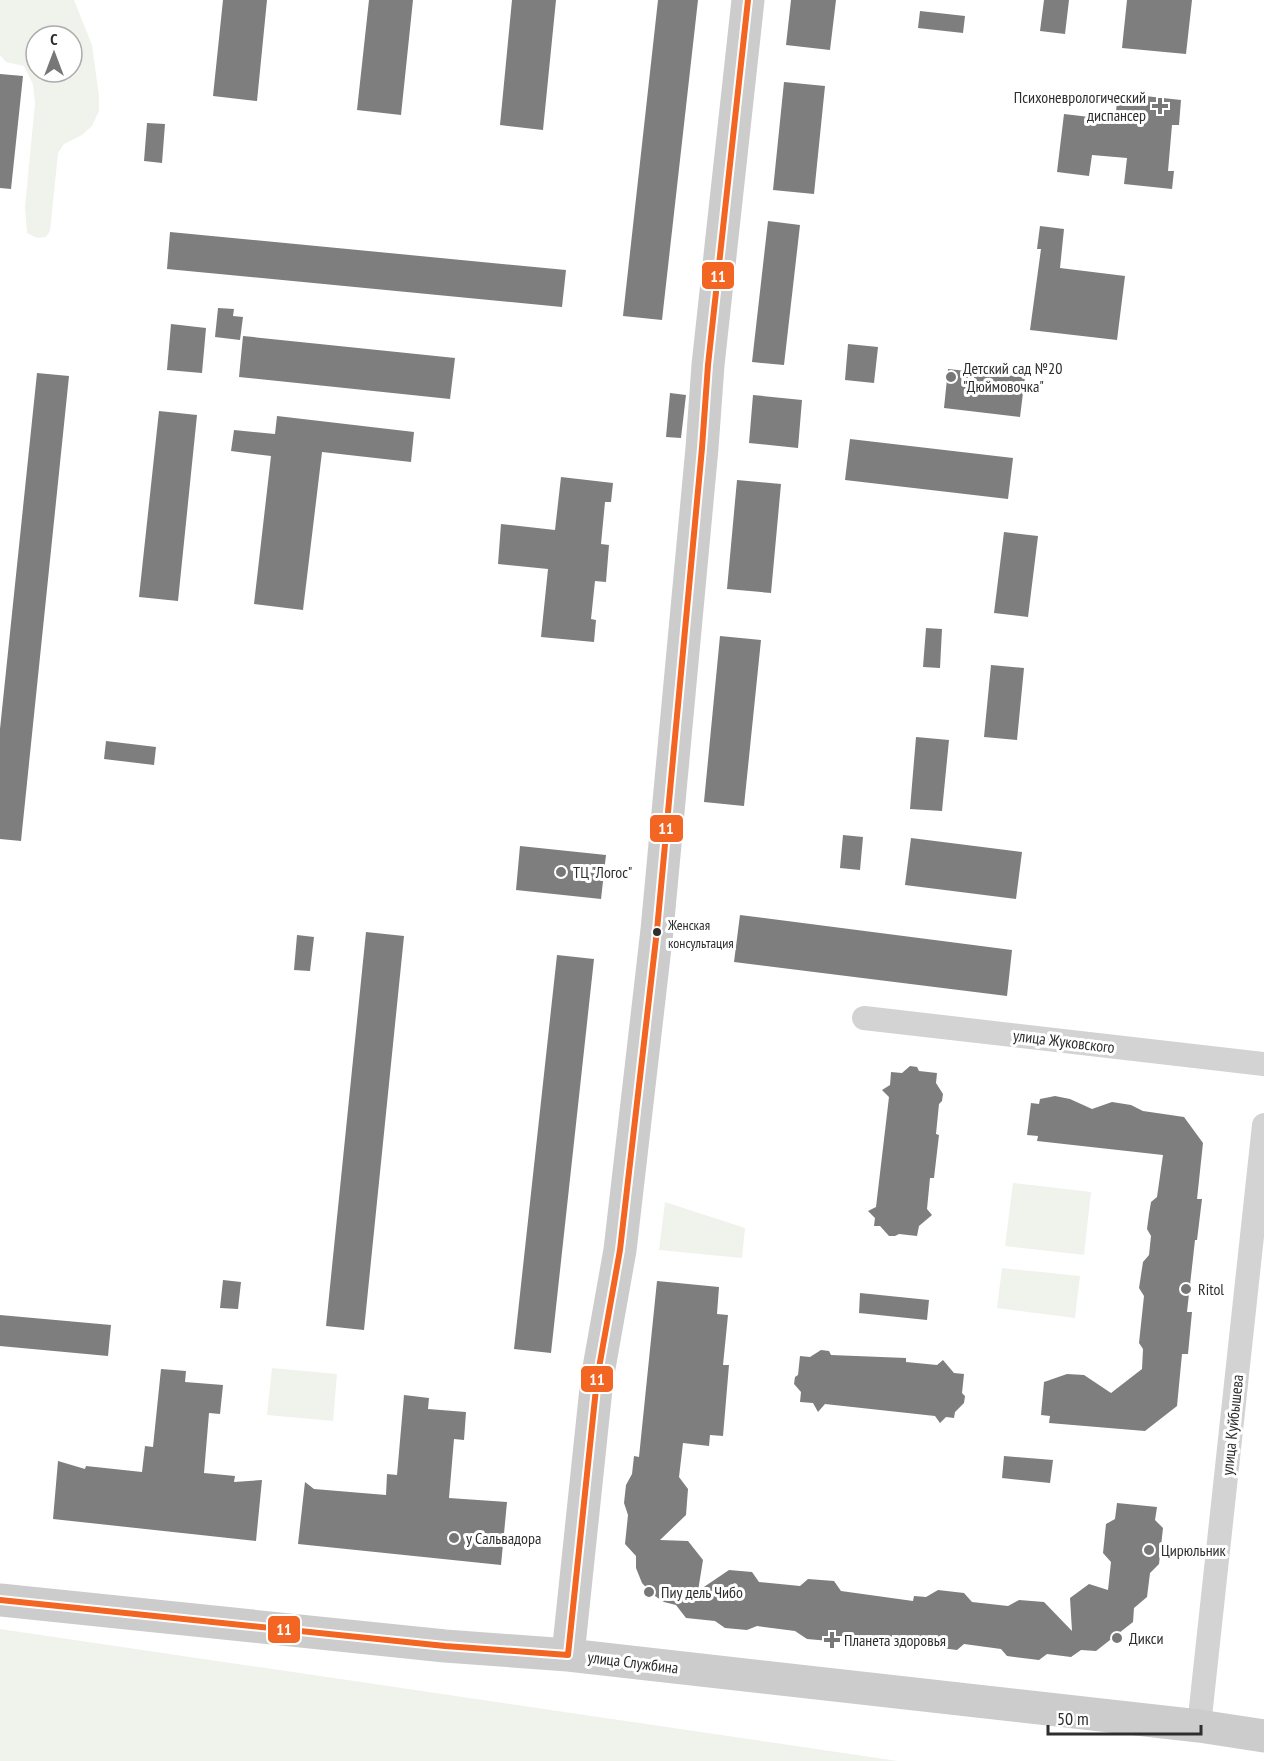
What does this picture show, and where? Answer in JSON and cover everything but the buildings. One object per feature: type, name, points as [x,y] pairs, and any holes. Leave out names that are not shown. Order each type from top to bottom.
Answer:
[{"type":"street","points":[[568,1655],[597,1379],[620,1250],[658,919],[708,365],[747,0]]},
{"type":"street","name":"улица Жуковского","points":[[864,1018],[1264,1064]]},
{"type":"street","name":"улица Куйбышева","points":[[1199,1726],[1264,1125]]},
{"type":"street","name":"улица Службина","points":[[0,1600],[445,1647],[568,1655],[1199,1726],[1264,1736]]},
{"type":"shaded area","points":[[0,0],[74,0],[84,24],[24,24],[24,66],[6,62],[0,55]]},
{"type":"shaded area","points":[[84,25],[92,45],[99,111],[92,126],[82,135],[64,144],[58,153],[50,231],[46,237],[37,238],[27,233],[25,207],[35,103],[33,84],[84,84]]},
{"type":"shaded area","points":[[1013,1183],[1091,1192],[1084,1255],[1005,1246]]},
{"type":"shaded area","points":[[665,1202],[745,1228],[742,1258],[659,1250]]},
{"type":"shaded area","points":[[1002,1268],[1080,1276],[1075,1318],[997,1308]]},
{"type":"shaded area","points":[[272,1368],[337,1374],[333,1421],[267,1415]]},
{"type":"shaded area","points":[[0,1629],[898,1761],[0,1761]]},
{"type":"transit line","name":"11","points":[[568,1655],[597,1379],[620,1250],[657,930],[708,365],[748,0]]},
{"type":"transit line","name":"11","points":[[0,1600],[445,1646],[568,1655]]},
{"type":"place","name":"Психоневрологический диспансер","points":[[1160,106]]},
{"type":"place","name":"Детский сад №20 \"Дюймовочка\"","points":[[951,377]]},
{"type":"place","name":"ТЦ \"Логос\"","points":[[561,872]]},
{"type":"place","name":"Женская консультация","points":[[657,932]]},
{"type":"place","name":"Ritol","points":[[1186,1289]]},
{"type":"place","name":"у Сальвадора","points":[[454,1538]]},
{"type":"place","name":"Цирюльник","points":[[1149,1550]]},
{"type":"place","name":"Пиу дель Чибо","points":[[649,1592]]},
{"type":"place","name":"Дикси","points":[[1117,1638]]},
{"type":"place","name":"Планета здоровья","points":[[832,1640]]}]
